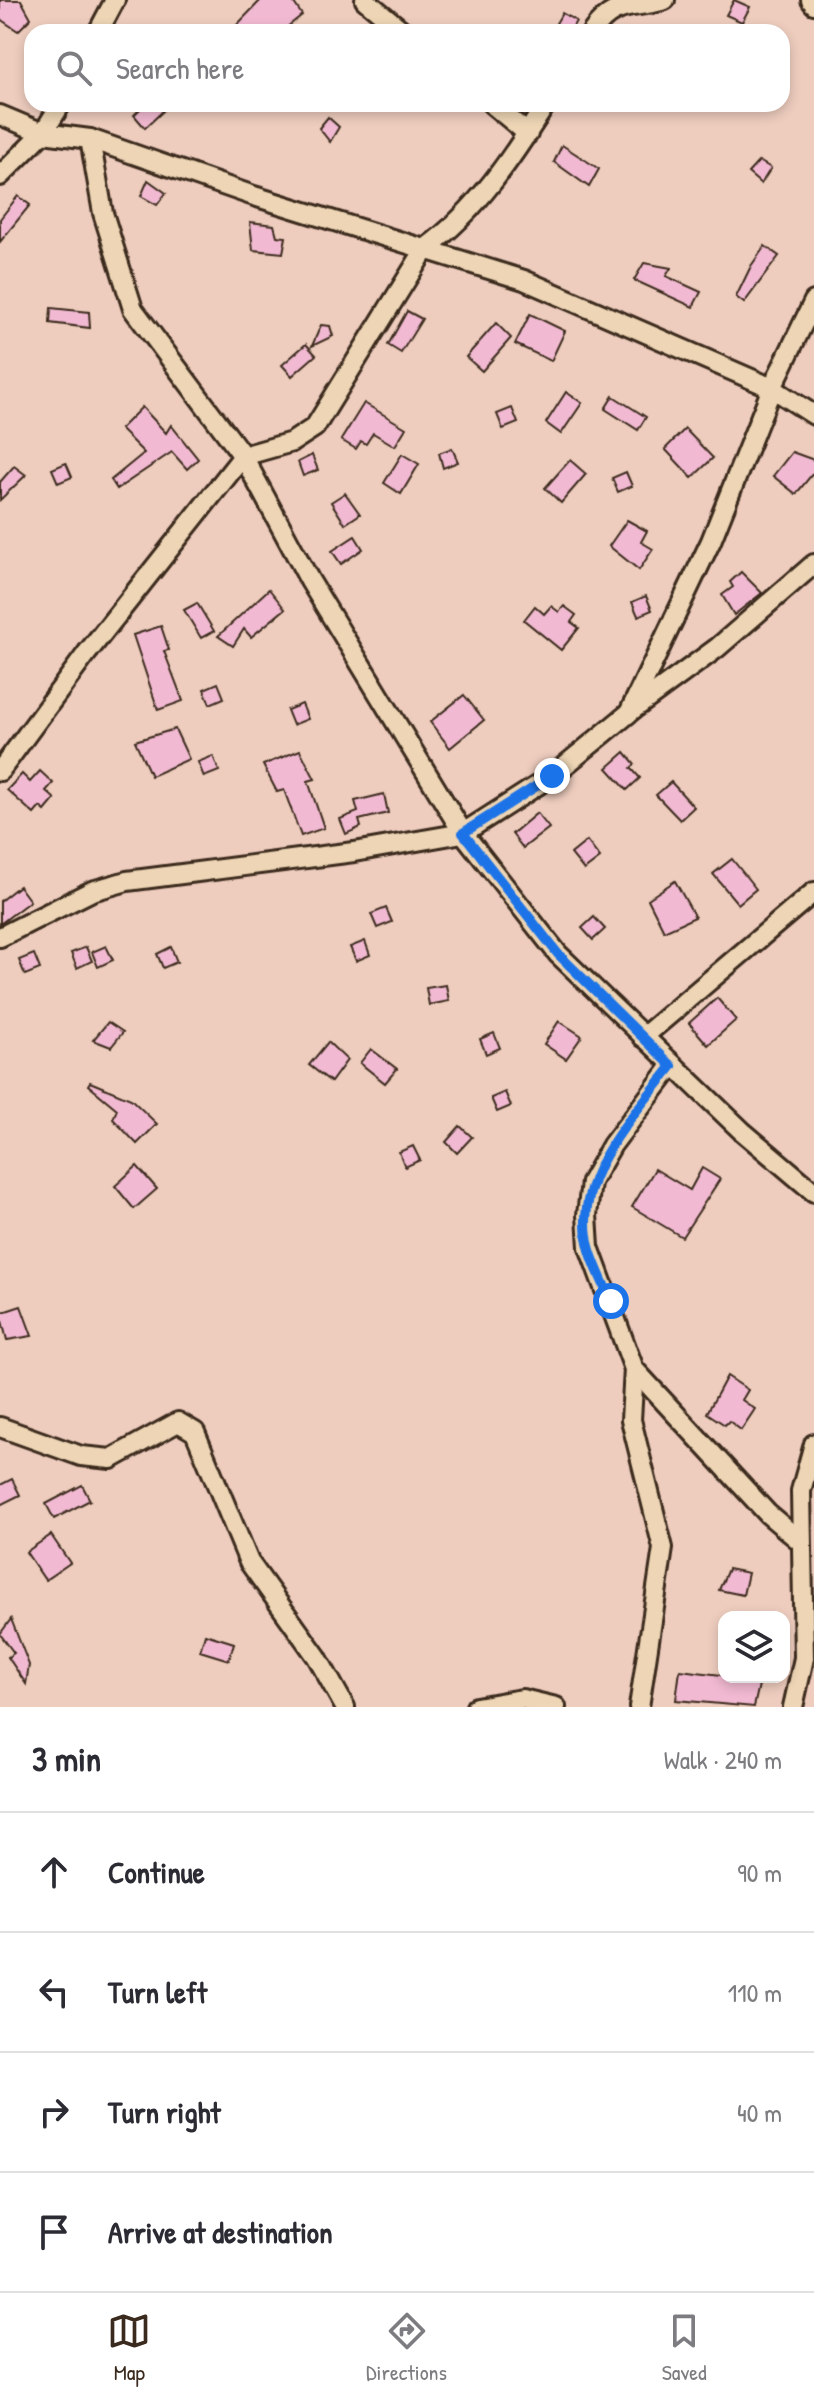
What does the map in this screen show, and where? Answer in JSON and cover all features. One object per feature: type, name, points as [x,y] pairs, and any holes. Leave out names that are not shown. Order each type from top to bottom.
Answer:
[{"type":"street","points":[[102,24],[115,0]]},
{"type":"street","points":[[365,0],[394,24]]},
{"type":"street","points":[[597,24],[603,15],[616,6],[665,0]]},
{"type":"street","points":[[0,176],[43,133],[56,112]]},
{"type":"street","points":[[502,112],[528,134]]},
{"type":"street","points":[[0,771],[87,653],[243,456],[292,442],[315,427],[426,248],[451,230],[472,208],[541,112]]},
{"type":"street","points":[[0,115],[43,133],[90,139],[254,196],[524,280],[772,388],[814,415]]},
{"type":"street","points":[[90,139],[103,213],[133,309],[243,456],[310,581],[463,833],[558,954],[672,1066],[814,1192]]},
{"type":"street","points":[[629,713],[711,541],[772,388],[814,301]]},
{"type":"street","points":[[0,937],[92,891],[127,881],[354,852],[463,833],[552,776],[629,713],[717,648],[814,564]]},
{"type":"street","points":[[643,1037],[814,892]]},
{"type":"street","points":[[672,1066],[612,1145],[591,1182],[587,1215],[589,1247],[634,1369],[768,1514],[800,1541]]},
{"type":"street","points":[[634,1369],[631,1420],[663,1548],[639,1707]]},
{"type":"street","points":[[0,1427],[81,1456],[111,1459],[178,1422],[187,1424],[195,1432],[249,1562],[317,1657],[345,1707]]},
{"type":"street","points":[[793,1707],[804,1658],[801,1491],[814,1444]]},
{"type":"street","points":[[476,1707],[522,1699],[556,1707]]},
{"type":"building","points":[[0,0],[21,0],[31,18],[18,31],[0,19]]},
{"type":"building","points":[[261,0],[292,0],[302,15],[291,24],[238,24]]},
{"type":"building","points":[[734,0],[750,7],[742,22],[726,15]]},
{"type":"building","points":[[562,13],[576,21],[574,24],[556,24]]},
{"type":"building","points":[[137,112],[162,112],[145,128],[134,115]]},
{"type":"building","points":[[328,117],[339,127],[330,142],[319,128]]},
{"type":"building","points":[[562,145],[599,169],[589,187],[554,162]]},
{"type":"building","points":[[759,161],[771,168],[761,184],[748,173]]},
{"type":"building","points":[[148,180],[166,193],[157,205],[141,196]]},
{"type":"building","points":[[18,196],[30,205],[0,242],[0,219]]},
{"type":"building","points":[[250,222],[274,225],[277,236],[286,237],[283,253],[253,250]]},
{"type":"building","points":[[765,246],[779,256],[744,303],[736,297]]},
{"type":"building","points":[[644,263],[671,268],[666,276],[701,292],[693,307],[634,280]]},
{"type":"building","points":[[51,308],[89,312],[90,328],[50,323]]},
{"type":"building","points":[[407,311],[422,319],[401,353],[388,345]]},
{"type":"building","points":[[530,314],[565,331],[551,361],[515,344]]},
{"type":"building","points":[[496,323],[511,338],[482,371],[466,357]]},
{"type":"building","points":[[321,325],[330,326],[333,336],[312,346]]},
{"type":"building","points":[[306,344],[316,355],[292,376],[282,365]]},
{"type":"building","points":[[566,392],[582,403],[561,434],[546,423]]},
{"type":"building","points":[[613,396],[646,417],[638,430],[605,409]]},
{"type":"building","points":[[364,403],[406,428],[395,446],[373,433],[366,444],[361,441],[356,449],[341,440]]},
{"type":"building","points":[[142,407],[166,433],[171,425],[198,459],[187,469],[172,452],[117,489],[111,480],[144,453],[120,429]]},
{"type":"building","points":[[512,408],[518,423],[503,429],[497,414]]},
{"type":"building","points":[[685,429],[713,458],[692,478],[665,449]]},
{"type":"building","points":[[452,448],[458,462],[443,468],[439,453]]},
{"type":"building","points":[[792,452],[814,460],[814,472],[796,494],[773,476]]},
{"type":"building","points":[[402,454],[419,464],[401,494],[384,483]]},
{"type":"building","points":[[312,455],[318,470],[303,476],[298,462]]},
{"type":"building","points":[[570,460],[586,474],[561,503],[545,488]]},
{"type":"building","points":[[66,463],[72,477],[58,483],[52,469]]},
{"type":"building","points":[[14,466],[26,475],[0,500],[0,482]]},
{"type":"building","points":[[626,472],[632,486],[618,492],[612,478]]},
{"type":"building","points":[[345,493],[360,514],[345,524],[331,502]]},
{"type":"building","points":[[627,520],[647,531],[641,542],[653,549],[639,570],[609,546]]},
{"type":"building","points":[[355,536],[363,549],[341,564],[332,551]]},
{"type":"building","points":[[741,572],[762,593],[734,615],[722,595],[733,587],[730,582]]},
{"type":"building","points":[[269,589],[285,609],[251,637],[244,629],[233,646],[218,636]]},
{"type":"building","points":[[646,596],[652,610],[638,616],[632,602]]},
{"type":"building","points":[[197,603],[214,631],[201,638],[184,610]]},
{"type":"building","points":[[535,606],[544,614],[551,606],[559,612],[564,606],[576,615],[571,622],[579,628],[561,650],[524,620]]},
{"type":"building","points":[[161,626],[169,650],[164,651],[183,701],[158,710],[133,635]]},
{"type":"building","points":[[218,683],[224,698],[210,704],[204,689]]},
{"type":"building","points":[[464,695],[484,720],[450,748],[430,722]]},
{"type":"building","points":[[302,704],[308,719],[293,725],[287,710]]},
{"type":"building","points":[[175,729],[189,759],[151,776],[135,741]]},
{"type":"building","points":[[300,750],[315,779],[308,781],[324,828],[301,836],[284,790],[277,792],[263,765]]},
{"type":"building","points":[[625,752],[635,764],[631,768],[640,778],[627,790],[607,768]]},
{"type":"building","points":[[213,756],[219,771],[204,777],[198,762]]},
{"type":"building","points":[[40,771],[53,783],[46,791],[55,799],[45,811],[40,807],[34,814],[7,790],[22,774],[30,782]]},
{"type":"building","points":[[671,782],[694,807],[680,820],[656,795]]},
{"type":"building","points":[[384,794],[388,813],[359,820],[361,827],[346,834],[340,819],[358,812],[355,801]]},
{"type":"building","points":[[537,813],[549,828],[523,848],[512,834]]},
{"type":"building","points":[[587,841],[600,858],[584,870],[571,854]]},
{"type":"building","points":[[732,859],[756,889],[738,904],[713,874]]},
{"type":"building","points":[[675,881],[695,917],[664,931],[648,899]]},
{"type":"building","points":[[19,886],[30,901],[0,924],[0,901]]},
{"type":"building","points":[[386,908],[392,922],[377,928],[371,914]]},
{"type":"building","points":[[594,917],[605,929],[593,940],[582,928]]},
{"type":"building","points":[[365,941],[370,955],[356,961],[350,947]]},
{"type":"building","points":[[106,946],[113,960],[98,967],[92,952]]},
{"type":"building","points":[[86,947],[92,961],[77,968],[71,953]]},
{"type":"building","points":[[171,947],[177,962],[163,968],[157,954]]},
{"type":"building","points":[[34,954],[40,969],[25,975],[19,960]]},
{"type":"building","points":[[446,985],[449,1001],[429,1005],[426,988]]},
{"type":"building","points":[[717,998],[736,1020],[708,1045],[689,1023]]},
{"type":"building","points":[[559,1021],[582,1036],[566,1059],[544,1044]]},
{"type":"building","points":[[108,1022],[123,1032],[111,1047],[93,1040]]},
{"type":"building","points":[[494,1033],[500,1048],[486,1054],[480,1039]]},
{"type":"building","points":[[328,1042],[347,1060],[331,1082],[309,1065]]},
{"type":"building","points":[[371,1049],[397,1069],[385,1083],[360,1063]]},
{"type":"building","points":[[90,1082],[131,1099],[157,1124],[137,1144],[113,1119],[117,1109],[88,1085]]},
{"type":"building","points":[[505,1092],[511,1106],[497,1112],[491,1098]]},
{"type":"building","points":[[460,1126],[472,1137],[457,1153],[446,1142]]},
{"type":"building","points":[[413,1146],[420,1160],[405,1167],[399,1152]]},
{"type":"building","points":[[137,1166],[157,1189],[134,1209],[115,1186]]},
{"type":"building","points":[[702,1168],[720,1179],[682,1237],[632,1207],[655,1169],[690,1190]]},
{"type":"building","points":[[21,1306],[32,1336],[7,1340],[0,1313]]},
{"type":"building","points":[[727,1376],[748,1390],[742,1400],[755,1409],[741,1430],[729,1421],[725,1425],[707,1413]]},
{"type":"building","points":[[12,1479],[20,1495],[0,1505],[0,1485]]},
{"type":"building","points":[[82,1485],[90,1500],[54,1519],[46,1504]]},
{"type":"building","points":[[51,1535],[70,1563],[45,1580],[26,1552]]},
{"type":"building","points":[[728,1569],[748,1573],[743,1595],[719,1590]]},
{"type":"building","points":[[11,1619],[29,1665],[26,1684],[8,1657],[14,1653],[0,1634]]},
{"type":"building","points":[[205,1634],[234,1643],[229,1660],[200,1651]]},
{"type":"building","points":[[680,1670],[718,1675],[718,1683],[759,1685],[754,1707],[676,1700]]},
{"type":"route","points":[[552,776],[505,809],[463,833],[558,954],[672,1066],[612,1145],[591,1182],[587,1215],[589,1247],[611,1301]]}]
